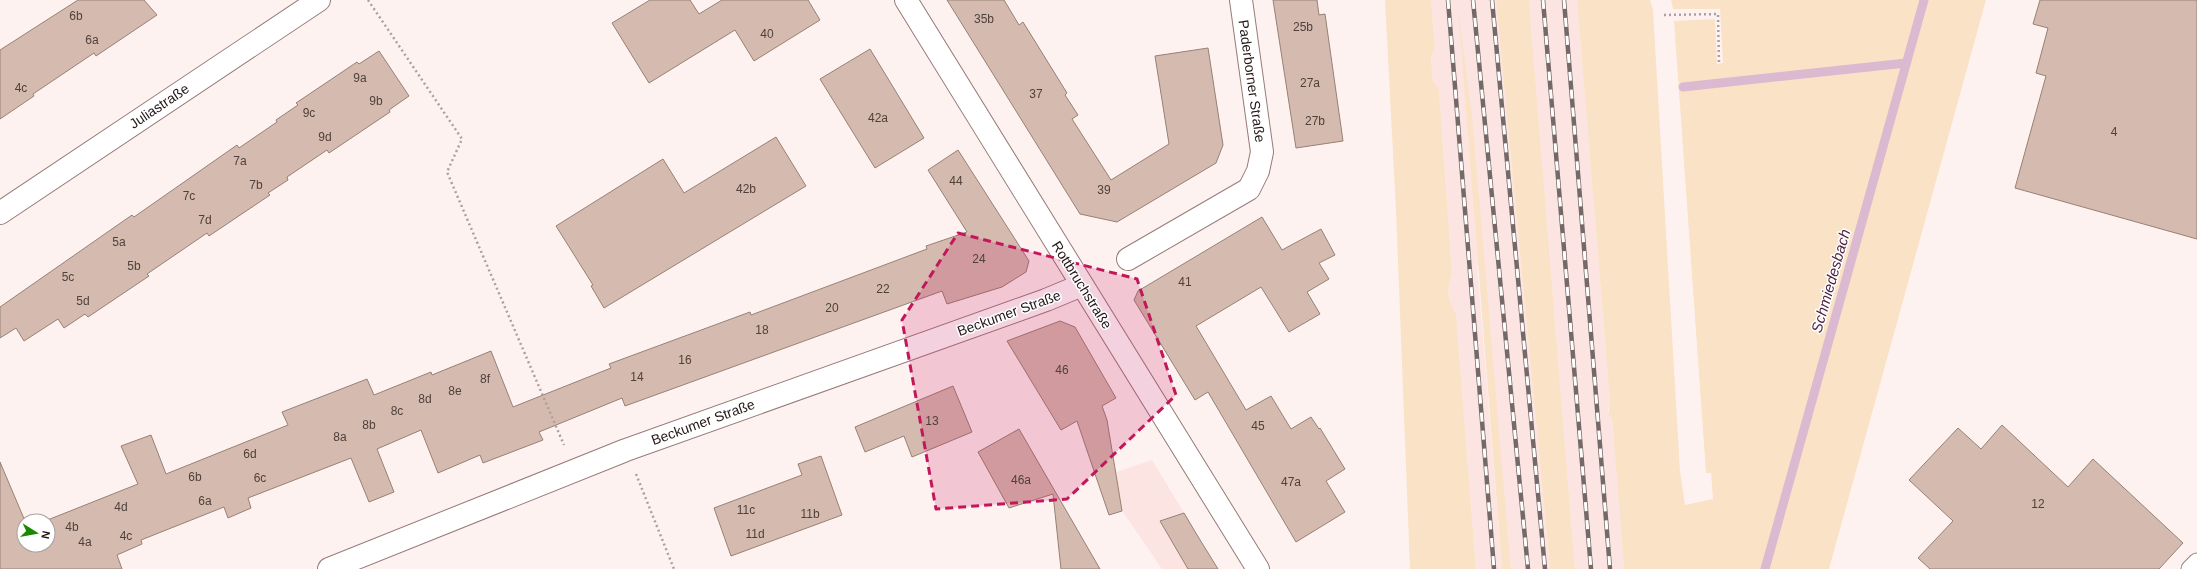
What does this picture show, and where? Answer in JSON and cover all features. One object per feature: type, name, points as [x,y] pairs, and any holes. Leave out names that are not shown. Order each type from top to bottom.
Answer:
[{"type":"street","name":"Juliastraße","points":[[0,213],[318,0]]},
{"type":"street","name":"Rottbruchstraße","points":[[906,0],[1258,569]]},
{"type":"street","name":"Paderborner Straße","points":[[1128,259],[1249,189],[1258,171],[1262,152],[1241,0]]},
{"type":"street","name":"Beckumer Straße","points":[[329,569],[626,450],[1046,300],[1082,285]]},
{"type":"lane","points":[[2190,569],[2197,562]]},
{"type":"path","points":[[368,0],[462,139],[447,172],[556,427]]},
{"type":"path","points":[[1664,15],[1718,14],[1720,64]]},
{"type":"path","points":[[626,450],[674,569]]},
{"type":"highlighted area","points":[[958,233],[1137,279],[1176,395],[1067,499],[936,509],[902,320]]},
{"type":"shaded area","points":[[1385,0],[1431,0],[1435,49],[1431,57],[1433,81],[1439,89],[1452,273],[1449,284],[1449,295],[1451,305],[1456,314],[1476,569],[1410,569],[1396,211]]},
{"type":"shaded area","points":[[1431,0],[1496,0],[1550,569],[1511,569],[1494,378],[1476,253],[1502,569],[1476,569],[1456,314],[1450,306],[1448,282],[1452,273],[1439,89],[1433,81],[1431,57],[1435,49]]},
{"type":"shaded area","points":[[1496,0],[1529,0],[1575,569],[1550,569]]},
{"type":"shaded area","points":[[1529,0],[1577,0],[1610,403],[1608,415],[1612,418],[1624,569],[1575,569]]},
{"type":"shaded area","points":[[1577,0],[1650,0],[1653,10],[1680,471],[1685,505],[1713,499],[1711,473],[1706,473],[1674,21],[1715,19],[1717,64],[1723,63],[1720,9],[1673,9],[1671,0],[1986,0],[1829,569],[1624,569],[1612,418],[1608,415],[1610,403]]},
{"type":"shaded area","points":[[1458,8],[1472,115],[1511,569],[1502,569]]},
{"type":"shaded area","points":[[1152,460],[1218,569],[1162,569],[1119,506],[1108,475]]},
{"type":"building","points":[[78,0],[144,0],[157,15],[96,56],[94,53],[33,94],[34,96],[0,119],[0,50]]},
{"type":"building","points":[[650,0],[690,0],[699,14],[722,0],[808,0],[820,20],[754,61],[735,30],[649,83],[612,23]]},
{"type":"building","points":[[947,0],[1004,0],[1019,25],[1023,22],[1067,93],[1065,95],[1078,115],[1072,119],[1111,180],[1169,144],[1155,56],[1208,48],[1223,145],[1216,163],[1117,222],[1080,214]]},
{"type":"building","points":[[1273,0],[1317,0],[1319,15],[1325,14],[1343,141],[1296,148]]},
{"type":"building","points":[[2040,0],[2197,0],[2197,239],[2015,188],[2046,76],[2036,73],[2048,28],[2033,24]]},
{"type":"building","points":[[870,49],[924,138],[875,168],[820,79]]},
{"type":"building","points":[[379,51],[409,96],[389,110],[390,112],[329,153],[327,150],[287,177],[288,180],[268,193],[270,195],[209,236],[207,233],[147,274],[149,276],[88,317],[85,314],[64,328],[58,319],[24,341],[16,328],[0,338],[0,307],[132,215],[134,217],[237,145],[239,148],[277,122],[276,120],[298,105],[296,103],[357,62],[359,64]]},
{"type":"building","points":[[776,137],[806,186],[604,308],[591,286],[593,285],[556,226],[663,159],[684,193]]},
{"type":"building","points":[[958,150],[1029,261],[1026,272],[1002,287],[947,304],[942,291],[625,406],[622,398],[539,432],[543,440],[483,463],[480,455],[438,473],[421,430],[377,449],[394,492],[369,502],[351,458],[248,498],[251,508],[228,518],[224,507],[141,540],[142,544],[117,555],[122,569],[0,569],[0,462],[22,513],[16,513],[16,553],[56,553],[56,517],[138,484],[121,446],[151,435],[166,474],[288,425],[282,412],[367,379],[374,395],[431,372],[432,375],[491,351],[513,407],[611,368],[609,364],[750,312],[751,315],[927,249],[926,246],[967,232],[928,170]]},
{"type":"building","points":[[1262,217],[1282,250],[1321,229],[1335,255],[1319,263],[1329,279],[1307,292],[1320,314],[1289,332],[1261,287],[1196,326],[1246,410],[1271,396],[1291,429],[1311,417],[1319,429],[1320,428],[1345,469],[1326,481],[1345,512],[1296,542],[1208,392],[1195,400],[1134,300],[1138,291]]},
{"type":"building","points":[[1060,321],[1075,327],[1116,398],[1102,406],[1107,420],[1122,511],[1109,515],[1077,421],[1061,430],[1007,341]]},
{"type":"building","points":[[953,386],[972,432],[912,457],[904,436],[865,452],[855,427]]},
{"type":"building","points":[[2002,425],[2068,487],[2093,459],[2183,543],[2159,569],[1930,569],[1918,558],[1953,521],[1909,480],[1958,428],[1981,449]]},
{"type":"building","points":[[1019,429],[1100,569],[1061,569],[1053,494],[1009,508],[978,452]]},
{"type":"building","points":[[821,456],[842,515],[731,556],[714,508],[802,475],[798,464]]},
{"type":"building","points":[[1184,513],[1218,569],[1188,569],[1160,521]]},
{"type":"waterway","name":"Schmiedesbach","points":[[1765,569],[1924,0]]},
{"type":"waterway","points":[[1683,87],[1906,63]]},
{"type":"railway","points":[[1448,0],[1494,569]]},
{"type":"railway","points":[[1473,0],[1528,569]]},
{"type":"railway","points":[[1492,0],[1545,569]]},
{"type":"railway","points":[[1543,0],[1591,569]]},
{"type":"railway","points":[[1564,0],[1610,569]]}]
